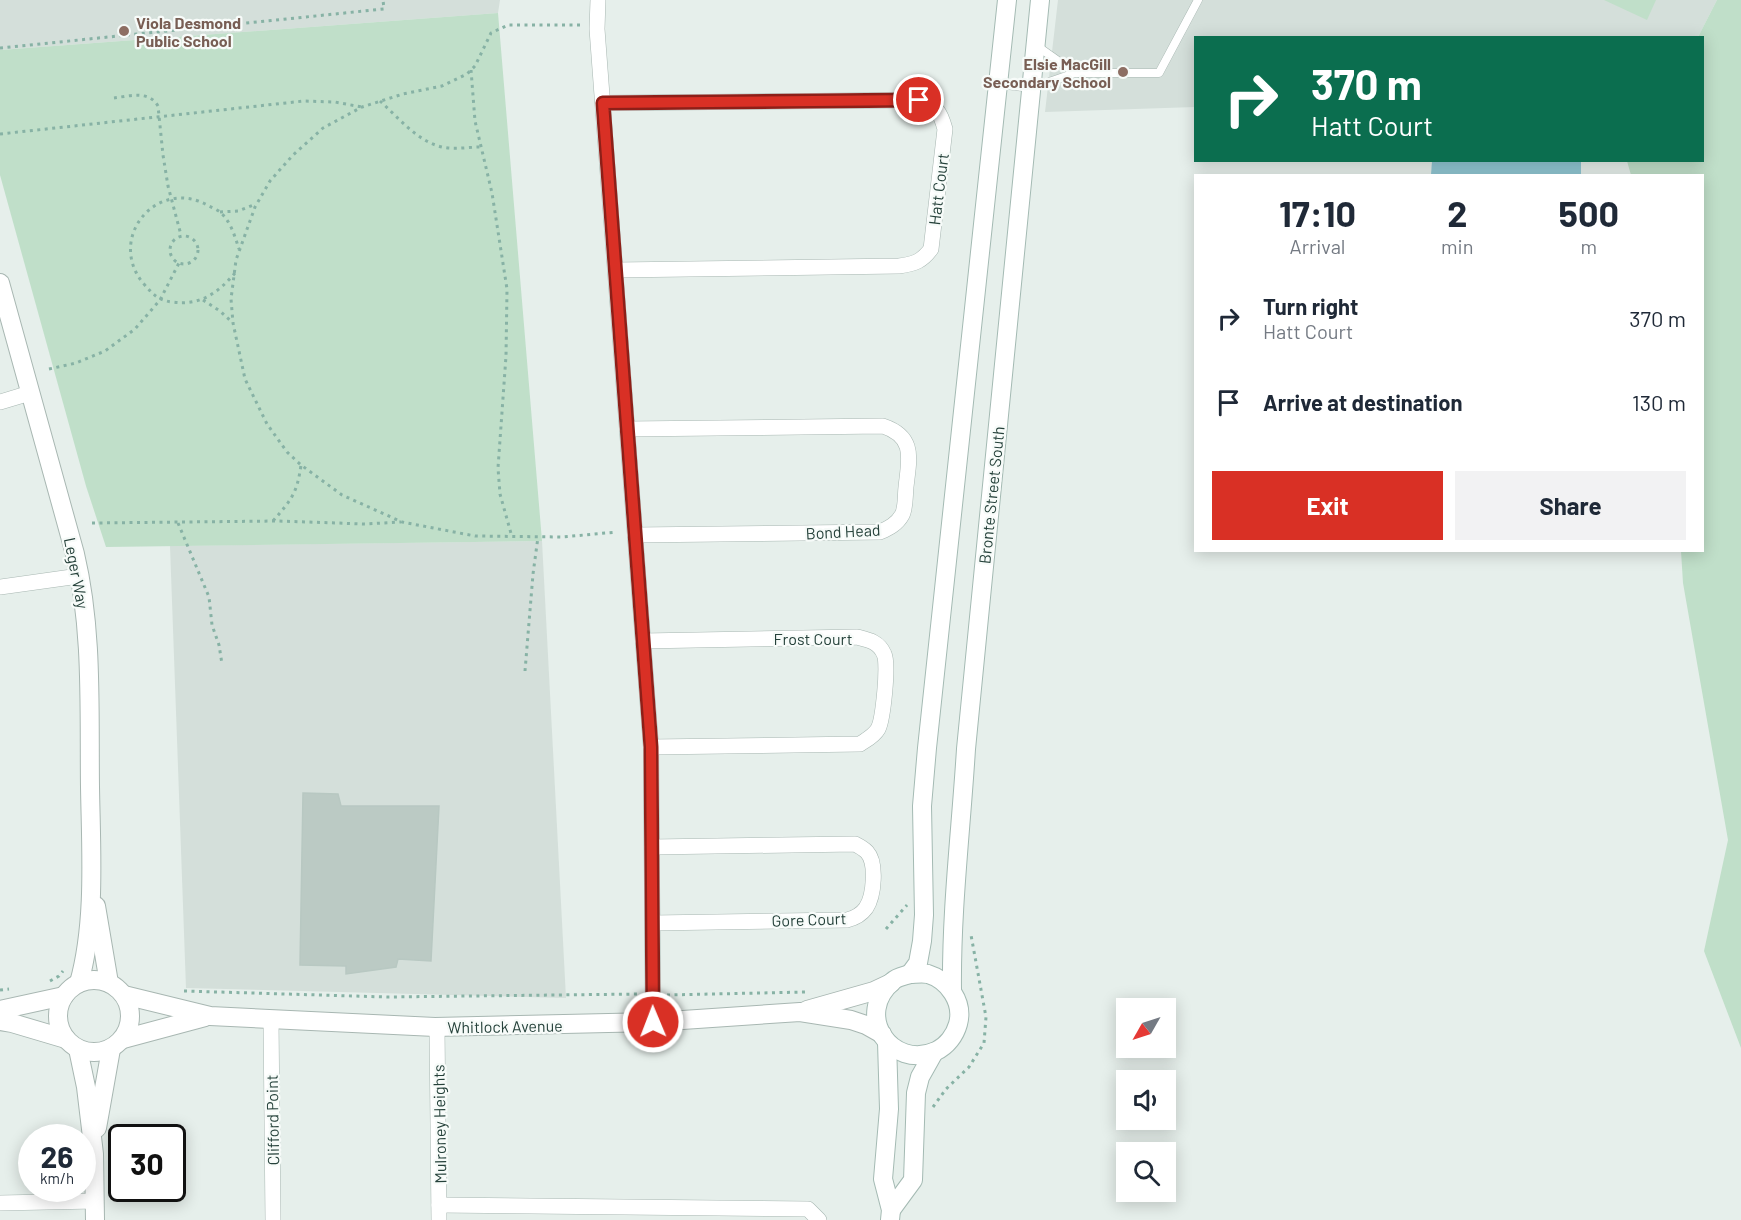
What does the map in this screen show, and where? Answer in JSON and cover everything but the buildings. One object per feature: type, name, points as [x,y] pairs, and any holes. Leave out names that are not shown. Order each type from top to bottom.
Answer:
[{"type":"main road","points":[[909,974],[918,963],[922,944],[924,885],[922,806],[927,748],[1007,0]]},
{"type":"main road","name":"Bronte Street South","points":[[952,991],[954,894],[966,749],[1040,0]]},
{"type":"main road","name":"Leger Way","points":[[0,283],[75,554],[87,635],[91,872],[87,951],[79,983]]},
{"type":"main road","name":"Leger Way","points":[[91,872],[109,982]]},
{"type":"main road","points":[[909,974],[926,974],[941,980],[952,991],[958,1006],[959,1022],[953,1037],[942,1049],[927,1055],[911,1056],[895,1050],[884,1038],[877,1023],[875,1006],[883,991],[895,980],[909,974]]},
{"type":"main road","points":[[90,1124],[86,1087],[72,1044],[60,1029],[58,1018],[59,1006],[70,988],[89,980],[99,980],[109,982],[118,988],[129,1006],[131,1017],[129,1029],[117,1044],[103,1089],[96,1140]]},
{"type":"main road","name":"Whitlock Avenue","points":[[124,995],[210,1016],[437,1027],[653,1022],[800,1012],[874,991],[891,983]]},
{"type":"main road","points":[[0,1010],[64,996]]},
{"type":"main road","name":"Whitlock Avenue","points":[[800,1012],[851,1020],[866,1025],[884,1038]]},
{"type":"main road","name":"Whitlock Avenue","points":[[117,1044],[210,1016]]},
{"type":"main road","points":[[0,1021],[12,1023],[89,1052],[100,1052],[117,1044]]},
{"type":"main road","points":[[884,1038],[889,1109],[883,1179],[890,1215]]},
{"type":"main road","points":[[890,1215],[913,1180],[916,1093],[920,1077],[934,1052]]},
{"type":"main road","points":[[94,1202],[95,1220]]},
{"type":"street","points":[[598,0],[597,29],[651,747],[653,1022]]},
{"type":"street","name":"Hatt Court","points":[[603,103],[919,100],[933,105],[942,118],[945,129],[931,249],[923,260],[912,265],[616,270]]},
{"type":"street","points":[[0,402],[30,393]]},
{"type":"street","name":"Bond Head","points":[[627,429],[883,426],[895,430],[904,438],[910,453],[903,513],[893,525],[880,532],[635,535]]},
{"type":"street","points":[[0,587],[80,576]]},
{"type":"street","name":"Frost Court","points":[[643,641],[857,638],[878,644],[885,654],[886,668],[878,730],[860,744],[651,747]]},
{"type":"street","name":"Gore Court","points":[[652,847],[855,844],[868,853],[873,877],[870,901],[866,909],[858,916],[847,920],[653,922]]},
{"type":"street","name":"Clifford Point","points":[[272,1019],[273,1220]]},
{"type":"street","name":"Mulroney Heights","points":[[437,1027],[440,1213]]},
{"type":"street","points":[[0,1203],[47,1202]]},
{"type":"street","points":[[440,1213],[808,1209],[819,1220]]},
{"type":"lane","points":[[998,84],[1032,88],[1075,73],[1159,73],[1198,0]]},
{"type":"lane","points":[[1036,46],[1075,73]]},
{"type":"path","points":[[0,48],[384,9],[383,0]]},
{"type":"path","points":[[580,25],[508,25],[491,33],[475,66],[467,74],[442,86],[403,94],[362,107],[323,128],[293,155],[270,181],[257,204],[236,260],[231,299],[233,323],[245,379],[267,424],[287,452],[342,495],[402,522],[475,536],[562,537],[617,532]]},
{"type":"path","points":[[471,70],[476,121],[492,193],[507,289],[506,356],[498,468],[500,494],[512,537]]},
{"type":"path","points":[[114,98],[147,96],[158,106],[163,155],[171,199],[181,235]]},
{"type":"path","points":[[0,134],[304,101],[335,102],[362,107]]},
{"type":"path","points":[[380,101],[423,139],[435,145],[450,148],[481,147]]},
{"type":"path","points":[[235,273],[222,288],[202,300],[180,303],[160,300],[140,279],[133,262],[130,240],[136,224],[152,206],[171,199],[188,198],[202,201],[220,212],[231,228],[240,251]]},
{"type":"path","points":[[220,212],[238,211],[257,204]]},
{"type":"path","points":[[181,235],[193,238],[198,246],[198,255],[192,262],[179,263],[172,257],[170,249],[173,240],[181,235]]},
{"type":"path","points":[[49,369],[76,363],[105,351],[135,329],[160,300],[179,263]]},
{"type":"path","points":[[202,300],[220,311],[233,323]]},
{"type":"path","points":[[273,521],[291,500],[298,485],[301,465]]},
{"type":"path","points":[[92,523],[273,521],[365,524],[402,522]]},
{"type":"path","points":[[178,523],[209,597],[212,625],[219,645],[222,664]]},
{"type":"path","points":[[525,671],[538,537]]},
{"type":"path","points":[[886,929],[924,885]]},
{"type":"path","points":[[41,985],[59,976],[65,969]]},
{"type":"path","points":[[0,990],[13,989]]},
{"type":"path","points":[[176,991],[387,997],[812,992]]},
{"type":"shaded area","name":"Viola Desmond Public School","points":[[0,0],[500,0],[498,13],[0,50]]},
{"type":"shaded area","name":"Elsie MacGill Secondary School","points":[[1058,0],[1717,0],[1699,36],[1194,36],[1194,107],[1045,112]]},
{"type":"shaded area","points":[[542,541],[566,998],[186,988],[170,546]]},
{"type":"green space","points":[[1604,0],[1656,0],[1647,20]]},
{"type":"green space","points":[[1717,0],[1741,0],[1741,1048],[1704,951],[1728,840],[1683,583],[1681,552],[1704,552],[1704,174],[1631,174],[1627,162],[1704,162],[1704,36],[1699,36]]},
{"type":"green space","points":[[498,13],[542,541],[106,547],[86,486],[0,175],[0,50]]},
{"type":"water","points":[[1432,162],[1581,162],[1581,174],[1431,174]]},
{"type":"place","name":"Viola Desmond Public School","points":[[124,31]]},
{"type":"place","name":"Elsie MacGill Secondary School","points":[[1123,72]]},
{"type":"route","points":[[653,1022],[651,747],[603,103],[919,100]]}]
